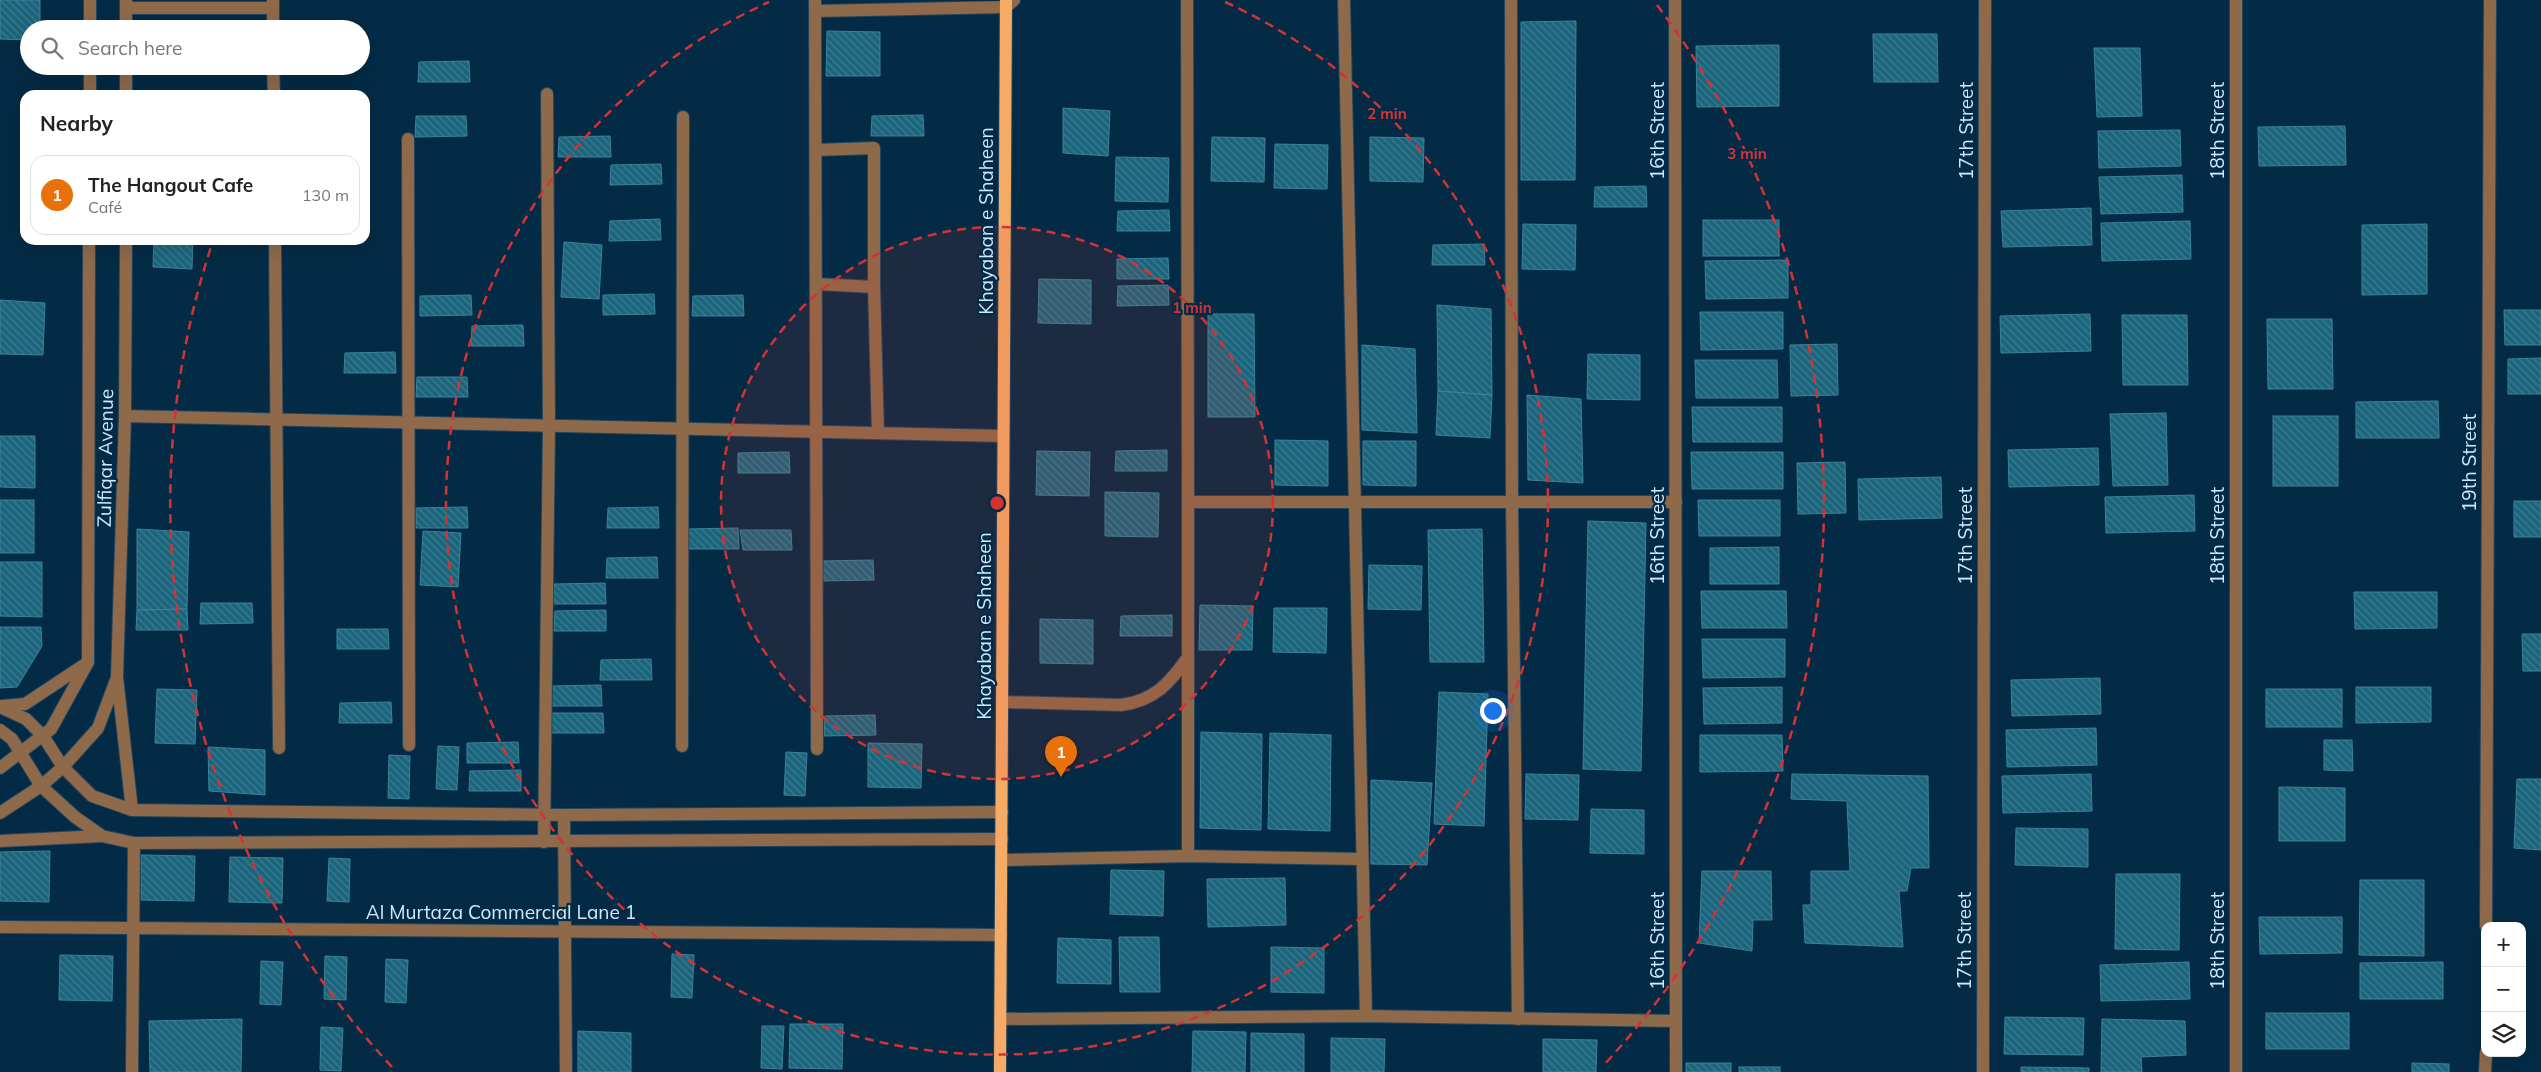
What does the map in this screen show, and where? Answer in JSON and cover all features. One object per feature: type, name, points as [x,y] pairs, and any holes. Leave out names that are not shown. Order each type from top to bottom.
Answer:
[{"type":"main road","name":"Khayaban e Shaheen","points":[[1000,1072],[1009,2]]},
{"type":"street","points":[[90,0],[90,20]]},
{"type":"street","points":[[1187,0],[1188,856]]},
{"type":"street","points":[[1344,0],[1366,1016]]},
{"type":"street","points":[[1511,0],[1512,502],[1518,1019]]},
{"type":"street","name":"16th Street","points":[[1675,0],[1676,1072]]},
{"type":"street","name":"17th Street","points":[[1982,1072],[1985,0]]},
{"type":"street","name":"18th Street","points":[[2236,0],[2236,1072]]},
{"type":"street","name":"19th Street","points":[[2486,922],[2490,0]]},
{"type":"street","points":[[816,749],[815,6],[1009,2]]},
{"type":"street","points":[[126,20],[126,4],[273,4],[273,20]]},
{"type":"street","points":[[90,75],[90,90]]},
{"type":"street","points":[[126,75],[126,90]]},
{"type":"street","points":[[273,75],[274,90]]},
{"type":"street","points":[[544,842],[550,426],[547,94]]},
{"type":"street","points":[[682,746],[683,117]]},
{"type":"street","points":[[408,139],[409,745]]},
{"type":"street","points":[[816,150],[874,148],[874,287],[878,433]]},
{"type":"street","name":"Zulfiqar Avenue","points":[[88,662],[89,245]]},
{"type":"street","name":"Zulfiqar Avenue","points":[[117,677],[125,416],[126,245]]},
{"type":"street","points":[[275,245],[279,748]]},
{"type":"street","points":[[816,284],[874,287]]},
{"type":"street","points":[[125,416],[1004,436]]},
{"type":"street","points":[[1188,502],[1676,502]]},
{"type":"street","points":[[1002,702],[1121,705],[1136,703],[1153,696],[1171,682],[1188,657]]},
{"type":"street","points":[[0,707],[25,704],[88,662]]},
{"type":"street","points":[[0,768],[51,729],[88,662]]},
{"type":"street","points":[[0,814],[41,786],[63,767],[98,728],[117,677]]},
{"type":"street","points":[[117,677],[132,810]]},
{"type":"street","points":[[0,707],[26,719],[43,736],[63,767],[92,796],[132,810],[544,815],[1002,812]]},
{"type":"street","points":[[0,730],[12,739],[41,786],[102,836]]},
{"type":"street","points":[[564,815],[566,1072]]},
{"type":"street","points":[[0,841],[102,836],[134,843],[1002,839]]},
{"type":"street","points":[[132,1072],[134,843]]},
{"type":"street","points":[[1002,860],[1188,856],[1362,859]]},
{"type":"street","name":"Al Murtaza Commercial Lane 1","points":[[0,928],[1001,935]]},
{"type":"street","points":[[1001,1019],[1366,1016],[1676,1021]]},
{"type":"street","points":[[2486,1057],[2486,1072]]},
{"type":"building","points":[[0,0],[40,0],[40,20],[20,20],[20,40],[0,39]]},
{"type":"building","points":[[1576,21],[1575,180],[1521,180],[1521,22]]},
{"type":"building","points":[[827,31],[880,32],[880,76],[826,76]]},
{"type":"building","points":[[1873,34],[1937,34],[1938,82],[1874,82]]},
{"type":"building","points":[[1779,45],[1779,106],[1697,107],[1696,46]]},
{"type":"building","points":[[2094,48],[2140,48],[2142,116],[2097,117]]},
{"type":"building","points":[[469,61],[470,82],[418,82],[419,62]]},
{"type":"building","points":[[1063,108],[1110,111],[1108,156],[1063,153]]},
{"type":"building","points":[[923,115],[924,136],[871,136],[872,116]]},
{"type":"building","points":[[416,116],[466,116],[467,136],[415,137]]},
{"type":"building","points":[[2345,126],[2346,165],[2259,166],[2258,127]]},
{"type":"building","points":[[2180,130],[2181,166],[2099,168],[2098,131]]},
{"type":"building","points":[[610,136],[611,157],[558,157],[559,137]]},
{"type":"building","points":[[1212,137],[1265,138],[1264,182],[1211,181]]},
{"type":"building","points":[[1370,137],[1424,138],[1423,182],[1370,181]]},
{"type":"building","points":[[1275,144],[1328,145],[1327,189],[1274,188]]},
{"type":"building","points":[[1116,157],[1169,158],[1168,202],[1115,201]]},
{"type":"building","points":[[661,164],[662,184],[610,185],[611,165]]},
{"type":"building","points":[[2182,175],[2183,212],[2101,214],[2099,177]]},
{"type":"building","points":[[1646,186],[1647,207],[1594,207],[1595,187]]},
{"type":"building","points":[[2091,208],[2092,245],[2003,247],[2001,211]]},
{"type":"building","points":[[1169,210],[1170,231],[1117,231],[1118,211]]},
{"type":"building","points":[[660,219],[661,240],[609,241],[610,221]]},
{"type":"building","points":[[1703,220],[1779,220],[1779,256],[1703,256]]},
{"type":"building","points":[[2190,221],[2191,259],[2102,261],[2101,223]]},
{"type":"building","points":[[1523,224],[1576,225],[1575,270],[1522,269]]},
{"type":"building","points":[[2427,224],[2427,294],[2362,295],[2362,225]]},
{"type":"building","points":[[564,242],[602,245],[599,299],[561,297]]},
{"type":"building","points":[[1484,244],[1485,265],[1432,265],[1433,245]]},
{"type":"building","points":[[154,245],[193,245],[192,269],[153,267]]},
{"type":"building","points":[[1168,258],[1169,279],[1117,279],[1117,259]]},
{"type":"building","points":[[1788,260],[1788,298],[1706,299],[1705,261]]},
{"type":"building","points":[[1039,279],[1091,280],[1091,324],[1038,323]]},
{"type":"building","points":[[1168,285],[1169,305],[1117,306],[1118,286]]},
{"type":"building","points":[[654,294],[655,314],[603,315],[603,295]]},
{"type":"building","points":[[471,295],[472,315],[420,316],[420,296]]},
{"type":"building","points":[[743,295],[744,316],[692,316],[693,296]]},
{"type":"building","points":[[0,300],[45,303],[43,355],[0,354]]},
{"type":"building","points":[[1437,305],[1491,309],[1492,395],[1438,391]]},
{"type":"building","points":[[2504,310],[2541,310],[2541,345],[2505,345]]},
{"type":"building","points":[[1700,312],[1783,312],[1783,349],[1701,350]]},
{"type":"building","points":[[1208,314],[1254,314],[1255,417],[1208,417]]},
{"type":"building","points":[[2090,314],[2091,351],[2001,353],[2000,316]]},
{"type":"building","points":[[2122,315],[2187,315],[2188,385],[2123,385]]},
{"type":"building","points":[[2267,319],[2332,319],[2333,389],[2268,389]]},
{"type":"building","points":[[523,325],[524,346],[471,346],[472,326]]},
{"type":"building","points":[[1837,344],[1838,395],[1791,396],[1790,345]]},
{"type":"building","points":[[1362,345],[1415,349],[1417,433],[1362,430]]},
{"type":"building","points":[[395,352],[396,373],[344,373],[345,353]]},
{"type":"building","points":[[1588,354],[1640,355],[1640,400],[1587,399]]},
{"type":"building","points":[[2541,358],[2541,394],[2508,394],[2508,359]]},
{"type":"building","points":[[1695,360],[1777,360],[1778,398],[1696,398]]},
{"type":"building","points":[[417,377],[467,377],[468,397],[416,397]]},
{"type":"building","points":[[1438,391],[1492,395],[1490,438],[1436,435]]},
{"type":"building","points":[[1527,395],[1581,399],[1583,483],[1528,480]]},
{"type":"building","points":[[2438,401],[2439,438],[2356,438],[2356,402]]},
{"type":"building","points":[[1692,407],[1782,407],[1782,442],[1693,442]]},
{"type":"building","points":[[2166,413],[2168,485],[2113,486],[2110,414]]},
{"type":"building","points":[[2273,416],[2338,416],[2338,486],[2273,486]]},
{"type":"building","points":[[0,436],[35,436],[35,488],[0,487]]},
{"type":"building","points":[[1275,440],[1328,441],[1328,486],[1275,485]]},
{"type":"building","points":[[1363,441],[1416,441],[1416,486],[1363,485]]},
{"type":"building","points":[[2098,448],[2099,485],[2009,487],[2008,450]]},
{"type":"building","points":[[1167,450],[1167,471],[1115,471],[1116,451]]},
{"type":"building","points":[[1037,451],[1090,452],[1089,496],[1036,495]]},
{"type":"building","points":[[789,452],[790,473],[738,473],[738,453]]},
{"type":"building","points":[[1691,452],[1783,452],[1783,489],[1692,489]]},
{"type":"building","points":[[1845,462],[1846,513],[1798,514],[1797,463]]},
{"type":"building","points":[[1941,477],[1942,518],[1859,520],[1858,479]]},
{"type":"building","points":[[1105,492],[1159,493],[1158,537],[1105,536]]},
{"type":"building","points":[[2194,495],[2195,531],[2106,533],[2105,497]]},
{"type":"building","points":[[0,500],[34,500],[34,553],[0,553]]},
{"type":"building","points":[[1698,500],[1780,500],[1780,536],[1699,536]]},
{"type":"building","points":[[2514,501],[2541,501],[2541,537],[2514,537]]},
{"type":"building","points":[[467,507],[468,528],[416,528],[416,508]]},
{"type":"building","points":[[658,507],[659,528],[607,528],[608,508]]},
{"type":"building","points":[[1588,521],[1646,523],[1641,771],[1583,769]]},
{"type":"building","points":[[738,528],[739,549],[687,549],[687,529]]},
{"type":"building","points":[[137,529],[189,532],[187,609],[137,610]]},
{"type":"building","points":[[1482,529],[1484,662],[1430,662],[1428,530]]},
{"type":"building","points":[[740,530],[791,530],[792,550],[743,550]]},
{"type":"building","points":[[423,531],[461,533],[458,587],[420,585]]},
{"type":"building","points":[[1779,547],[1779,584],[1710,584],[1710,548]]},
{"type":"building","points":[[657,557],[658,578],[606,578],[607,558]]},
{"type":"building","points":[[873,560],[874,580],[821,581],[822,561]]},
{"type":"building","points":[[0,562],[42,562],[42,617],[0,616]]},
{"type":"building","points":[[1369,565],[1422,566],[1421,610],[1368,609]]},
{"type":"building","points":[[605,583],[606,604],[553,604],[554,584]]},
{"type":"building","points":[[1701,591],[1786,591],[1787,628],[1702,628]]},
{"type":"building","points":[[2354,592],[2437,592],[2437,628],[2355,629]]},
{"type":"building","points":[[201,603],[252,603],[253,623],[200,624]]},
{"type":"building","points":[[1200,605],[1253,606],[1252,650],[1199,650]]},
{"type":"building","points":[[1274,608],[1327,608],[1326,653],[1273,652]]},
{"type":"building","points":[[187,609],[188,630],[136,630],[137,610]]},
{"type":"building","points":[[606,610],[606,631],[554,631],[555,611]]},
{"type":"building","points":[[1172,615],[1172,636],[1120,636],[1121,616]]},
{"type":"building","points":[[1040,619],[1093,620],[1093,664],[1040,663]]},
{"type":"building","points":[[0,627],[41,627],[42,646],[17,687],[0,688]]},
{"type":"building","points":[[337,629],[388,629],[389,649],[337,649]]},
{"type":"building","points":[[2522,634],[2541,634],[2541,671],[2523,671]]},
{"type":"building","points":[[1702,639],[1785,639],[1785,677],[1703,678]]},
{"type":"building","points":[[651,659],[652,680],[600,680],[601,660]]},
{"type":"building","points":[[2100,678],[2101,714],[2012,716],[2011,680]]},
{"type":"building","points":[[601,685],[602,706],[549,706],[550,686]]},
{"type":"building","points":[[1782,687],[1782,723],[1704,724],[1703,688]]},
{"type":"building","points":[[2356,687],[2431,687],[2431,722],[2356,723]]},
{"type":"building","points":[[157,689],[197,690],[195,744],[155,743]]},
{"type":"building","points":[[2266,689],[2342,689],[2342,727],[2266,727]]},
{"type":"building","points":[[1439,692],[1488,694],[1484,826],[1434,824]]},
{"type":"building","points":[[391,702],[392,723],[339,723],[340,703]]},
{"type":"building","points":[[552,713],[603,713],[604,733],[551,733]]},
{"type":"building","points":[[875,715],[876,735],[824,736],[825,716]]},
{"type":"building","points":[[2096,728],[2097,765],[2007,767],[2006,730]]},
{"type":"building","points":[[1201,732],[1262,734],[1261,830],[1200,828]]},
{"type":"building","points":[[1270,733],[1331,735],[1330,831],[1268,829]]},
{"type":"building","points":[[1700,735],[1782,735],[1783,771],[1700,772]]},
{"type":"building","points":[[2324,740],[2352,740],[2353,771],[2324,770]]},
{"type":"building","points":[[518,742],[519,763],[467,763],[467,743]]},
{"type":"building","points":[[868,743],[922,744],[921,788],[868,787]]},
{"type":"building","points":[[438,746],[459,747],[457,790],[436,789]]},
{"type":"building","points":[[208,747],[265,750],[265,795],[209,791]]},
{"type":"building","points":[[786,752],[807,753],[805,796],[784,795]]},
{"type":"building","points":[[389,755],[410,756],[409,799],[388,798]]},
{"type":"building","points":[[521,770],[521,791],[469,791],[470,771]]},
{"type":"building","points":[[1526,774],[1579,775],[1578,820],[1525,819]]},
{"type":"building","points":[[1792,774],[1928,776],[1929,868],[1911,868],[1907,891],[1899,891],[1903,947],[1805,943],[1803,905],[1811,905],[1811,871],[1850,871],[1847,801],[1791,799]]},
{"type":"building","points":[[2091,774],[2092,811],[2003,813],[2002,776]]},
{"type":"building","points":[[2517,779],[2541,779],[2541,850],[2514,848]]},
{"type":"building","points":[[1371,780],[1432,783],[1427,865],[1371,864]]},
{"type":"building","points":[[2279,787],[2345,788],[2345,841],[2279,841]]},
{"type":"building","points":[[1591,809],[1644,810],[1644,854],[1590,853]]},
{"type":"building","points":[[2016,828],[2088,829],[2088,867],[2015,865]]},
{"type":"building","points":[[50,851],[49,902],[0,901],[0,852]]},
{"type":"building","points":[[141,855],[195,856],[194,901],[141,900]]},
{"type":"building","points":[[230,857],[283,858],[282,903],[229,902]]},
{"type":"building","points":[[329,858],[350,859],[349,902],[327,901]]},
{"type":"building","points":[[1111,870],[1164,871],[1163,916],[1110,914]]},
{"type":"building","points":[[1702,871],[1771,871],[1772,920],[1753,920],[1752,951],[1699,943]]},
{"type":"building","points":[[2116,874],[2180,874],[2179,950],[2115,949]]},
{"type":"building","points":[[1285,878],[1286,925],[1208,927],[1207,879]]},
{"type":"building","points":[[2360,880],[2424,880],[2424,956],[2359,955]]},
{"type":"building","points":[[2259,917],[2342,917],[2342,953],[2260,954]]},
{"type":"building","points":[[1119,937],[1159,937],[1160,992],[1120,992]]},
{"type":"building","points":[[1058,938],[1111,940],[1111,984],[1057,983]]},
{"type":"building","points":[[1271,947],[1324,948],[1324,993],[1271,992]]},
{"type":"building","points":[[672,954],[694,955],[692,998],[671,997]]},
{"type":"building","points":[[60,955],[113,956],[112,1001],[59,1000]]},
{"type":"building","points":[[325,956],[347,957],[346,1000],[324,999]]},
{"type":"building","points":[[386,959],[408,960],[406,1003],[385,1002]]},
{"type":"building","points":[[261,961],[283,962],[281,1005],[260,1004]]},
{"type":"building","points":[[2189,962],[2190,999],[2101,1001],[2100,965]]},
{"type":"building","points":[[2443,962],[2443,999],[2360,999],[2360,963]]},
{"type":"building","points":[[2266,1013],[2349,1013],[2349,1049],[2266,1049]]},
{"type":"building","points":[[2005,1017],[2084,1018],[2083,1055],[2004,1054]]},
{"type":"building","points":[[242,1019],[241,1072],[150,1072],[149,1021]]},
{"type":"building","points":[[2102,1019],[2185,1021],[2186,1055],[2141,1057],[2142,1072],[2101,1072]]},
{"type":"building","points":[[790,1024],[843,1024],[842,1069],[789,1068]]},
{"type":"building","points":[[762,1026],[784,1026],[782,1069],[761,1068]]},
{"type":"building","points":[[321,1027],[343,1028],[341,1071],[320,1070]]},
{"type":"building","points":[[578,1031],[631,1033],[631,1072],[578,1072]]},
{"type":"building","points":[[1193,1031],[1246,1032],[1245,1072],[1192,1072]]},
{"type":"building","points":[[1251,1033],[1304,1034],[1304,1072],[1251,1072]]},
{"type":"building","points":[[1331,1038],[1385,1039],[1384,1072],[1331,1072]]},
{"type":"building","points":[[1543,1039],[1597,1040],[1596,1072],[1543,1072]]},
{"type":"building","points":[[1686,1063],[1731,1063],[1731,1072],[1686,1072]]},
{"type":"building","points":[[2412,1063],[2449,1064],[2449,1072],[2412,1072]]},
{"type":"building","points":[[1739,1067],[1780,1067],[1780,1072],[1739,1072]]},
{"type":"building","points":[[2021,1067],[2089,1068],[2089,1072],[2021,1072]]},
{"type":"place","name":"The Hangout Cafe","points":[[1061,777]]}]
